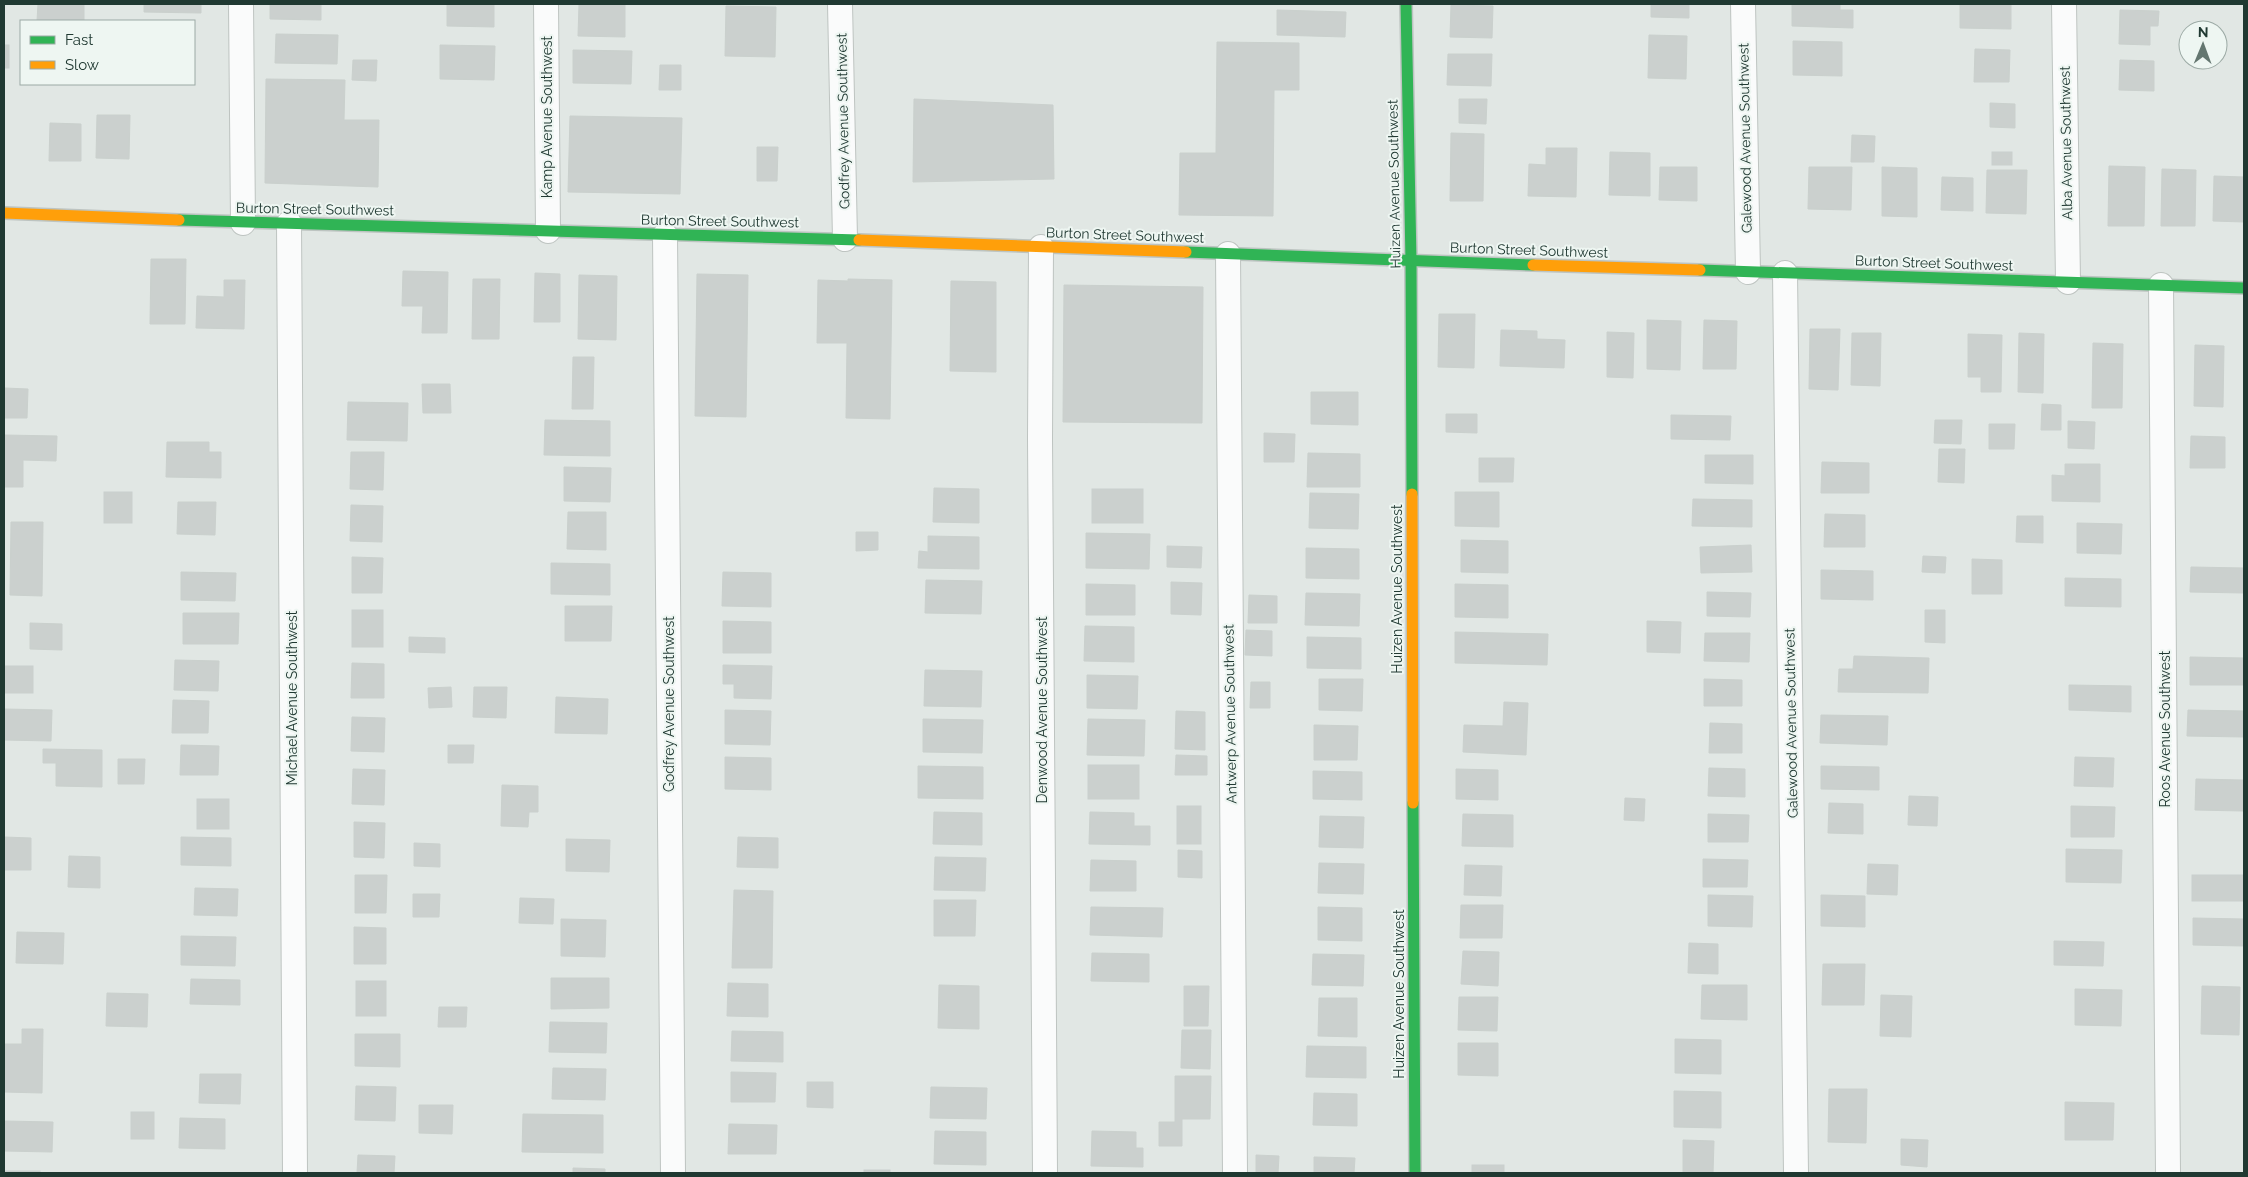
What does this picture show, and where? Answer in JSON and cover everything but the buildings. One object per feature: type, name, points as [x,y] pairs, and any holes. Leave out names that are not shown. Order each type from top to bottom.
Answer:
[{"type":"main road","name":"Huizen Avenue Southwest","points":[[1406,4],[1411,261],[1415,1173]]},
{"type":"main road","name":"Burton Street Southwest","points":[[4,213],[243,223],[845,239],[1411,261],[2244,288]]},
{"type":"street","points":[[241,4],[243,223]]},
{"type":"street","name":"Kamp Avenue Southwest","points":[[546,4],[548,231]]},
{"type":"street","name":"Godfrey Avenue Southwest","points":[[840,4],[845,239]]},
{"type":"street","name":"Galewood Avenue Southwest","points":[[1743,4],[1748,272]]},
{"type":"street","name":"Alba Avenue Southwest","points":[[2064,4],[2068,282]]},
{"type":"street","name":"Michael Avenue Southwest","points":[[289,223],[295,1173]]},
{"type":"street","name":"Godfrey Avenue Southwest","points":[[665,235],[672,1173]]},
{"type":"street","name":"Denwood Avenue Southwest","points":[[1041,247],[1040,449],[1045,1173]]},
{"type":"street","name":"Antwerp Avenue Southwest","points":[[1228,254],[1235,1173]]},
{"type":"street","name":"Galewood Avenue Southwest","points":[[1786,273],[1796,1173]]},
{"type":"street","name":"Roos Avenue Southwest","points":[[2161,285],[2168,1173]]},
{"type":"traffic: fast","points":[[1406,4],[1411,261],[1412,494]]},
{"type":"traffic: fast","points":[[179,220],[859,240]]},
{"type":"traffic: fast","points":[[1186,252],[1533,265]]},
{"type":"traffic: fast","points":[[1700,270],[2244,288]]},
{"type":"traffic: fast","points":[[1413,803],[1415,1173]]},
{"type":"traffic: slow","points":[[4,213],[179,220]]},
{"type":"traffic: slow","points":[[859,240],[1186,252]]},
{"type":"traffic: slow","points":[[1533,265],[1700,270]]},
{"type":"traffic: slow","points":[[1412,494],[1413,803]]}]
